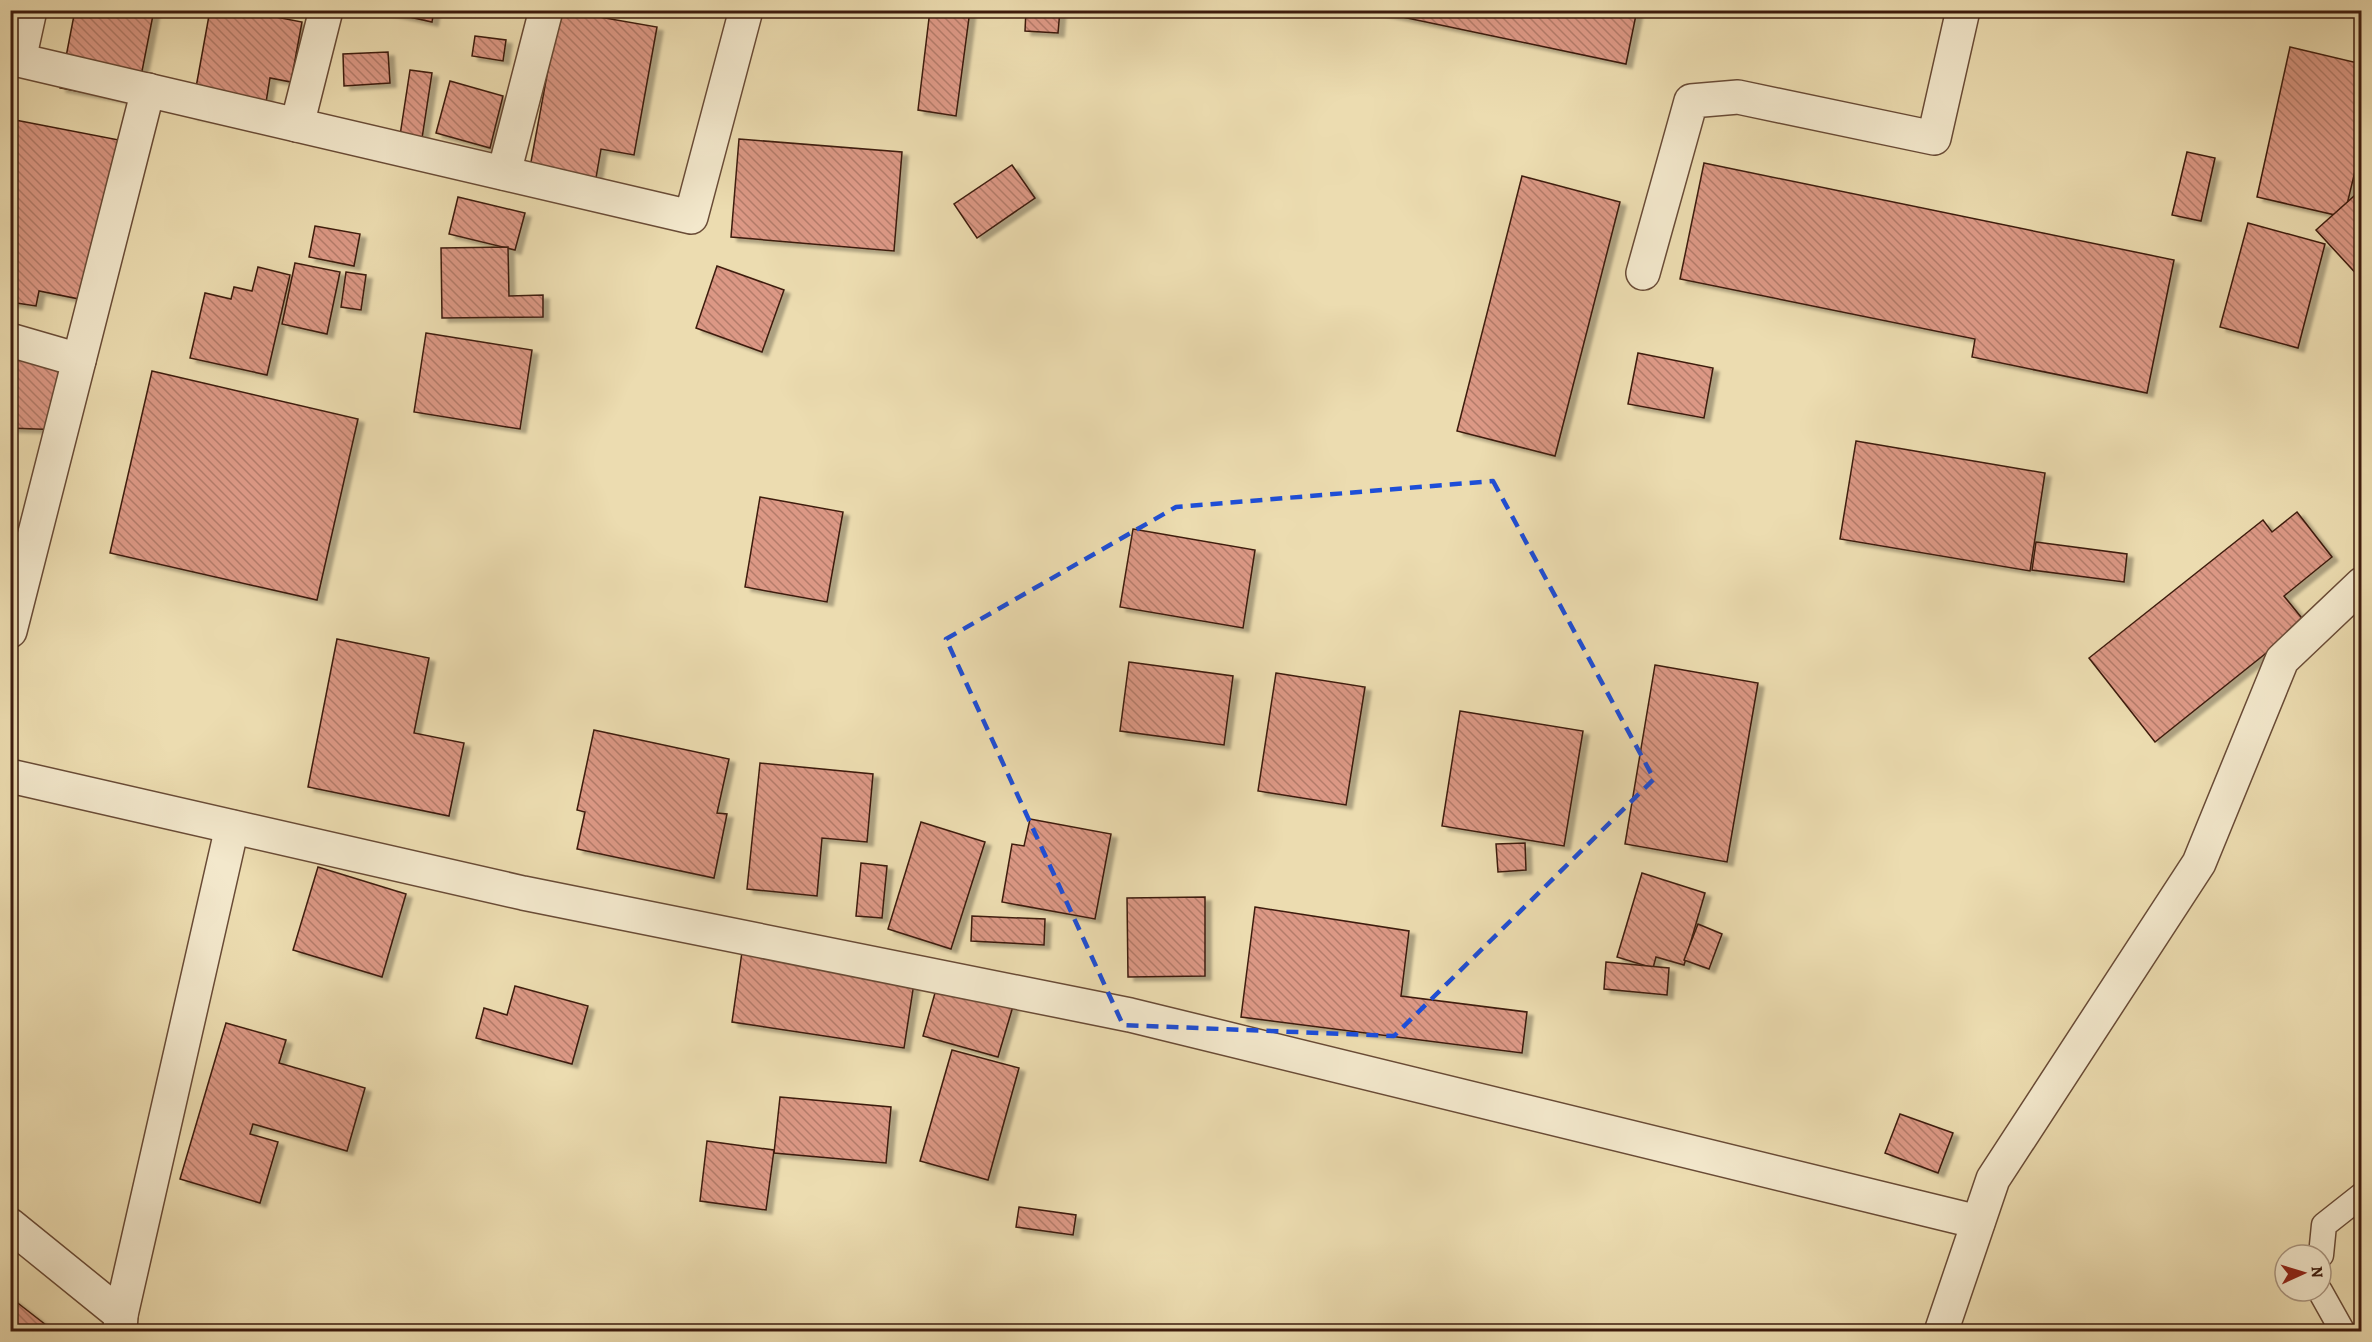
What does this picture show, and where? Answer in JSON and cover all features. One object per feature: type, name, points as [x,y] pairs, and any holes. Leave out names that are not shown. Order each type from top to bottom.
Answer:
[{"type":"street","points":[[30,10],[15,59],[691,217],[746,10]]},
{"type":"street","points":[[297,125],[326,10]]},
{"type":"street","points":[[504,173],[546,10]]},
{"type":"street","points":[[1643,273],[1690,101],[1738,97],[1934,138],[1963,10]]},
{"type":"street","points":[[10,631],[19,564],[79,360],[148,90]]},
{"type":"street","points":[[10,340],[79,360]]},
{"type":"street","points":[[1941,1332],[1993,1179],[2199,863],[2282,660],[2361,584]]},
{"type":"street","points":[[10,776],[523,893],[1130,1015],[1978,1222]]},
{"type":"street","points":[[10,1226],[120,1323],[232,827]]},
{"type":"lane","points":[[2322,1243],[2324,1226],[2361,1195]]},
{"type":"lane","points":[[2327,1303],[2343,1332]]},
{"type":"highlighted area","points":[[1493,481],[1654,779],[1394,1036],[1123,1025],[946,639],[1176,507]]},
{"type":"building","points":[[75,10],[154,10],[136,102],[60,88]]},
{"type":"building","points":[[210,10],[239,10],[302,22],[291,82],[270,78],[262,127],[191,115]]},
{"type":"building","points":[[378,10],[434,10],[432,22]]},
{"type":"building","points":[[559,10],[657,27],[634,155],[601,149],[592,201],[526,189]]},
{"type":"building","points":[[930,10],[970,10],[956,116],[918,110]]},
{"type":"building","points":[[1026,10],[1060,10],[1058,33],[1025,31]]},
{"type":"building","points":[[1369,10],[1637,10],[1626,64]]},
{"type":"building","points":[[475,36],[506,40],[503,61],[472,56]]},
{"type":"building","points":[[2290,47],[2362,64],[2362,142],[2344,217],[2257,197]]},
{"type":"building","points":[[388,52],[390,83],[344,86],[343,54]]},
{"type":"building","points":[[410,70],[432,73],[419,158],[397,155]]},
{"type":"building","points":[[450,81],[503,96],[490,148],[436,133]]},
{"type":"building","points":[[10,119],[119,140],[94,302],[39,291],[36,306],[10,302]]},
{"type":"building","points":[[739,139],[902,152],[894,251],[731,237]]},
{"type":"building","points":[[2187,152],[2215,158],[2201,221],[2172,215]]},
{"type":"building","points":[[1704,163],[2174,260],[2147,393],[1972,357],[1975,339],[1680,279]]},
{"type":"building","points":[[1012,165],[1035,198],[977,238],[954,204]]},
{"type":"building","points":[[1522,176],[1620,202],[1555,456],[1457,431]]},
{"type":"building","points":[[2362,189],[2362,280],[2316,230]]},
{"type":"building","points":[[458,197],[525,213],[515,250],[449,234]]},
{"type":"building","points":[[2248,223],[2325,244],[2298,348],[2220,327]]},
{"type":"building","points":[[315,226],[360,234],[354,266],[309,257]]},
{"type":"building","points":[[508,247],[509,296],[543,295],[543,317],[442,318],[441,248]]},
{"type":"building","points":[[295,263],[340,272],[327,334],[282,324]]},
{"type":"building","points":[[717,266],[784,290],[762,352],[696,328]]},
{"type":"building","points":[[258,267],[290,275],[267,375],[190,358],[205,293],[231,299],[234,287],[252,291]]},
{"type":"building","points":[[346,272],[366,275],[361,310],[341,307]]},
{"type":"building","points":[[426,333],[532,350],[520,429],[414,412]]},
{"type":"building","points":[[1638,353],[1713,368],[1704,418],[1628,404]]},
{"type":"building","points":[[10,359],[64,361],[62,430],[10,428]]},
{"type":"building","points":[[152,371],[358,419],[317,600],[110,553]]},
{"type":"building","points":[[1856,441],[2045,473],[2030,571],[1840,539]]},
{"type":"building","points":[[760,497],[843,512],[827,602],[745,587]]},
{"type":"building","points":[[2297,512],[2332,557],[2284,596],[2305,622],[2155,742],[2089,658],[2263,520],[2272,532]]},
{"type":"building","points":[[1133,529],[1255,550],[1243,628],[1120,607]]},
{"type":"building","points":[[2036,542],[2127,554],[2124,582],[2032,570]]},
{"type":"building","points":[[337,639],[429,658],[414,733],[464,743],[449,816],[308,787]]},
{"type":"building","points":[[1129,662],[1233,676],[1224,745],[1120,731]]},
{"type":"building","points":[[1655,665],[1758,683],[1727,862],[1625,844]]},
{"type":"building","points":[[1276,673],[1365,687],[1346,805],[1258,791]]},
{"type":"building","points":[[1460,711],[1583,731],[1564,846],[1442,826]]},
{"type":"building","points":[[594,730],[729,759],[717,813],[727,814],[714,878],[577,849],[585,812],[577,810]]},
{"type":"building","points":[[760,763],[873,774],[867,842],[822,838],[817,896],[747,889]]},
{"type":"building","points":[[1030,819],[1111,834],[1095,919],[1002,902],[1012,844],[1024,846]]},
{"type":"building","points":[[921,822],[985,842],[951,949],[888,929]]},
{"type":"building","points":[[1525,843],[1526,870],[1498,872],[1496,844]]},
{"type":"building","points":[[861,863],[887,866],[882,918],[856,916]]},
{"type":"building","points":[[318,867],[406,894],[382,977],[293,950]]},
{"type":"building","points":[[1642,873],[1705,893],[1684,965],[1656,957],[1653,968],[1617,957]]},
{"type":"building","points":[[1205,897],[1205,976],[1128,977],[1127,898]]},
{"type":"building","points":[[1255,907],[1409,931],[1401,996],[1527,1012],[1522,1053],[1241,1017]]},
{"type":"building","points":[[972,916],[1045,919],[1044,945],[971,941]]},
{"type":"building","points":[[1698,924],[1722,934],[1709,969],[1684,960]]},
{"type":"building","points":[[743,945],[916,970],[904,1048],[732,1022]]},
{"type":"building","points":[[1606,962],[1669,968],[1667,995],[1604,989]]},
{"type":"building","points":[[940,975],[1016,996],[998,1057],[923,1036]]},
{"type":"building","points":[[515,986],[588,1006],[572,1064],[476,1038],[484,1008],[507,1015]]},
{"type":"building","points":[[226,1023],[286,1040],[279,1063],[365,1088],[347,1151],[253,1124],[250,1134],[278,1142],[260,1203],[180,1179]]},
{"type":"building","points":[[952,1050],[1019,1068],[988,1180],[920,1161]]},
{"type":"building","points":[[780,1097],[891,1107],[886,1163],[774,1153]]},
{"type":"building","points":[[1900,1114],[1953,1133],[1938,1173],[1885,1153]]},
{"type":"building","points":[[707,1141],[774,1150],[766,1210],[700,1201]]},
{"type":"building","points":[[1019,1207],[1076,1215],[1073,1235],[1016,1227]]},
{"type":"building","points":[[10,1297],[55,1332],[10,1332]]}]
